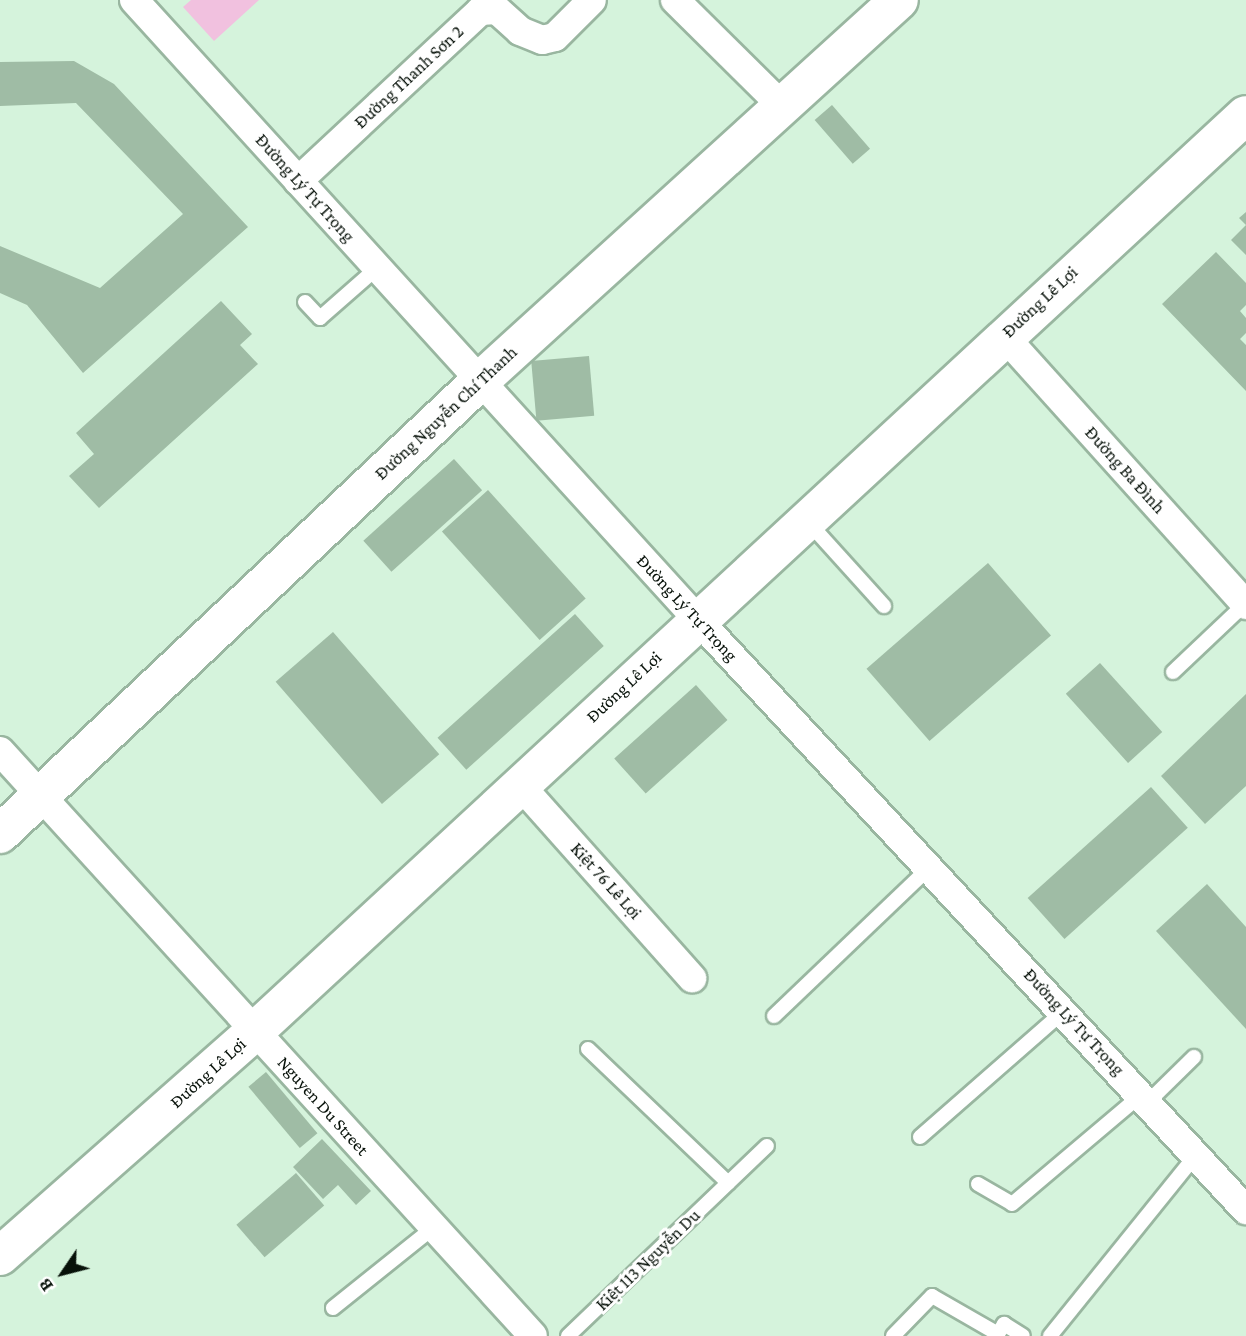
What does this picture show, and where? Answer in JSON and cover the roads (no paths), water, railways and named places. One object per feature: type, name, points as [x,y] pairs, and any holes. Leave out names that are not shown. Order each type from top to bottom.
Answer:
[{"type":"street","name":"Đường Lý Tự Trọng","points":[[134,0],[697,620],[1145,1098],[1246,1210]]},
{"type":"street","name":"Đường Thanh Sơn 2","points":[[298,181],[480,10],[497,10],[520,31],[542,40],[555,37],[592,0]]},
{"type":"street","points":[[676,0],[782,106]]},
{"type":"street","name":"Đường Nguyễn Chí Thanh","points":[[0,834],[480,381],[899,0]]},
{"type":"street","name":"Đường Lê Lợi","points":[[0,1256],[255,1031],[1004,336],[1246,116]]},
{"type":"street","name":"Đường Ba Đình","points":[[1004,336],[1246,604]]},
{"type":"street","name":"Nguyen Du Street","points":[[0,751],[533,1336]]},
{"type":"street","name":"Kiệt 76 Lê Lợi","points":[[520,785],[692,978]]},
{"type":"lane","points":[[305,302],[320,318],[377,268]]},
{"type":"lane","points":[[806,519],[884,606]]},
{"type":"lane","points":[[1174,672],[1246,604]]},
{"type":"lane","points":[[774,1016],[929,868]]},
{"type":"lane","points":[[920,1137],[1064,1011]]},
{"type":"lane","points":[[588,1049],[728,1183]]},
{"type":"lane","points":[[978,1184],[1012,1204],[1194,1057]]},
{"type":"lane","name":"Kiệt 113 Nguyễn Du","points":[[568,1336],[766,1146]]},
{"type":"lane","points":[[1050,1336],[1196,1155]]},
{"type":"lane","points":[[333,1308],[434,1227]]},
{"type":"lane","points":[[894,1336],[932,1296],[998,1334],[1004,1324],[1023,1336]]}]
